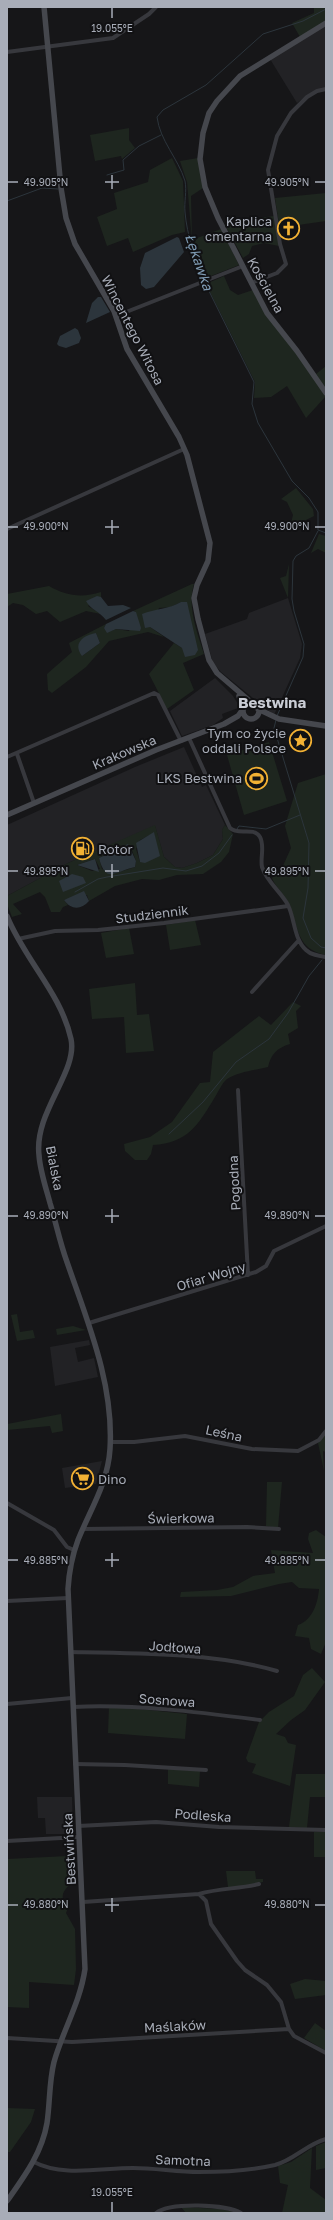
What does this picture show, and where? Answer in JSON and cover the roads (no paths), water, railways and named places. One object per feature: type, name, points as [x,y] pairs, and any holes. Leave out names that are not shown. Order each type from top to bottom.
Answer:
[{"type":"street","name":"Wincentego Witosa","points":[[44,7],[61,188],[66,218],[75,244],[116,316],[128,349],[184,449],[210,543],[208,561],[196,588],[196,613],[213,667],[235,690],[252,703]]},
{"type":"street","points":[[7,52],[113,38],[150,14],[156,7]]},
{"type":"street","name":"Kościelna","points":[[326,23],[240,76],[217,100],[209,113],[201,144],[201,172],[205,187],[218,218],[267,313],[297,351],[326,393]]},
{"type":"street","points":[[251,283],[277,272],[286,264],[280,244],[273,197],[268,178],[268,170],[277,136],[291,113],[307,97],[317,91],[326,89]]},
{"type":"street","points":[[116,316],[243,266]]},
{"type":"street","points":[[7,529],[184,449]]},
{"type":"street","name":"Wincentego Witosa","points":[[235,690],[241,700],[243,709]]},
{"type":"street","points":[[7,758],[154,694],[158,695],[181,741]]},
{"type":"street","points":[[276,719],[258,710],[252,703],[246,704],[243,709],[246,717],[276,719],[326,726]]},
{"type":"street","name":"Krakowska","points":[[224,724],[238,716],[243,709]]},
{"type":"street","points":[[255,717],[258,710]]},
{"type":"street","name":"Krakowska","points":[[7,815],[181,741],[246,717]]},
{"type":"street","points":[[189,738],[230,828],[239,833],[250,831],[256,833],[261,838],[262,867],[288,906],[299,940],[306,951],[313,955],[326,957]]},
{"type":"street","points":[[17,754],[34,803]]},
{"type":"street","name":"Studziennik","points":[[18,939],[55,931],[98,930],[164,924],[288,906]]},
{"type":"street","name":"Bialska","points":[[7,916],[18,939],[52,992],[71,1041],[70,1058],[41,1125],[38,1153],[64,1253],[89,1323],[108,1398],[110,1442],[109,1463],[103,1484],[83,1529]]},
{"type":"street","points":[[252,992],[299,940]]},
{"type":"street","name":"Pogodna","points":[[238,1090],[248,1275]]},
{"type":"street","name":"Ofiar Wojny","points":[[89,1323],[248,1275],[266,1266],[274,1251],[326,1226]]},
{"type":"street","name":"Leśna","points":[[110,1442],[134,1442],[185,1436],[252,1448],[298,1451],[319,1440],[326,1431]]},
{"type":"street","points":[[7,1503],[54,1530],[67,1547],[74,1550]]},
{"type":"street","name":"Świerkowa","points":[[83,1529],[247,1527],[279,1529]]},
{"type":"street","name":"Bestwińska","points":[[7,2201],[34,2162],[44,2136],[52,2071],[78,2000],[83,1980],[85,1959],[83,1902],[78,1826],[68,1598],[70,1572],[74,1550],[83,1529]]},
{"type":"street","points":[[7,1601],[68,1598]]},
{"type":"street","name":"Jodłowa","points":[[70,1652],[124,1653],[204,1659],[240,1663],[277,1671]]},
{"type":"street","points":[[7,1704],[72,1698]]},
{"type":"street","name":"Sosnowa","points":[[73,1707],[104,1706],[208,1713],[260,1720]]},
{"type":"street","points":[[76,1764],[126,1765],[206,1770]]},
{"type":"street","name":"Podleska","points":[[78,1826],[156,1822],[219,1827],[326,1830]]},
{"type":"street","points":[[7,1841],[79,1837]]},
{"type":"street","points":[[83,1902],[199,1894],[224,1888],[238,1889],[259,1884]]},
{"type":"street","points":[[199,1894],[206,1902],[211,1924],[237,1961],[245,1970],[267,1985],[281,2002],[289,2029],[294,2036],[326,2053]]},
{"type":"street","name":"Maślaków","points":[[7,2038],[62,2041],[289,2029]]},
{"type":"street","name":"Samotna","points":[[34,2162],[45,2167],[72,2170],[133,2168],[200,2172],[221,2171],[274,2165],[289,2160],[326,2139]]},
{"type":"street","points":[[156,2213],[168,2207],[176,2206],[221,2208],[241,2213]]},
{"type":"waterway","name":"Łękawka","points":[[204,280],[195,255],[186,221],[185,181],[165,142],[157,117],[163,110],[206,85],[263,34],[303,21],[326,9]]},
{"type":"waterway","points":[[107,175],[124,170],[123,160],[139,146],[161,135]]},
{"type":"waterway","points":[[7,201],[42,188],[58,189]]},
{"type":"waterway","name":"Łękawka","points":[[205,283],[254,382],[252,404],[258,423],[292,481],[309,498],[318,512],[318,530],[326,533]]},
{"type":"waterway","points":[[277,716],[303,657],[304,644],[292,599],[293,561],[296,556],[309,548],[318,531]]},
{"type":"waterway","points":[[276,720],[274,728],[309,843],[308,888],[303,918],[311,938],[321,947],[326,948]]},
{"type":"waterway","points":[[237,829],[239,826],[266,829],[300,815]]},
{"type":"waterway","points":[[75,892],[98,879],[107,877],[163,868],[186,871],[202,866],[219,853],[232,835]]},
{"type":"waterway","points":[[169,1134],[203,1102],[236,1062],[269,1039],[288,1013],[309,976],[322,960]]},
{"type":"place","name":"Kaplica cmentarna","points":[[288,228]]},
{"type":"place","name":"Tym co życie oddali Polsce","points":[[301,740]]},
{"type":"place","name":"LKS Bestwina","points":[[257,778]]},
{"type":"place","name":"Rotor","points":[[83,849]]},
{"type":"place","name":"Dino","points":[[82,1479]]},
{"type":"district","name":"Bestwina","points":[[272,703]]}]
